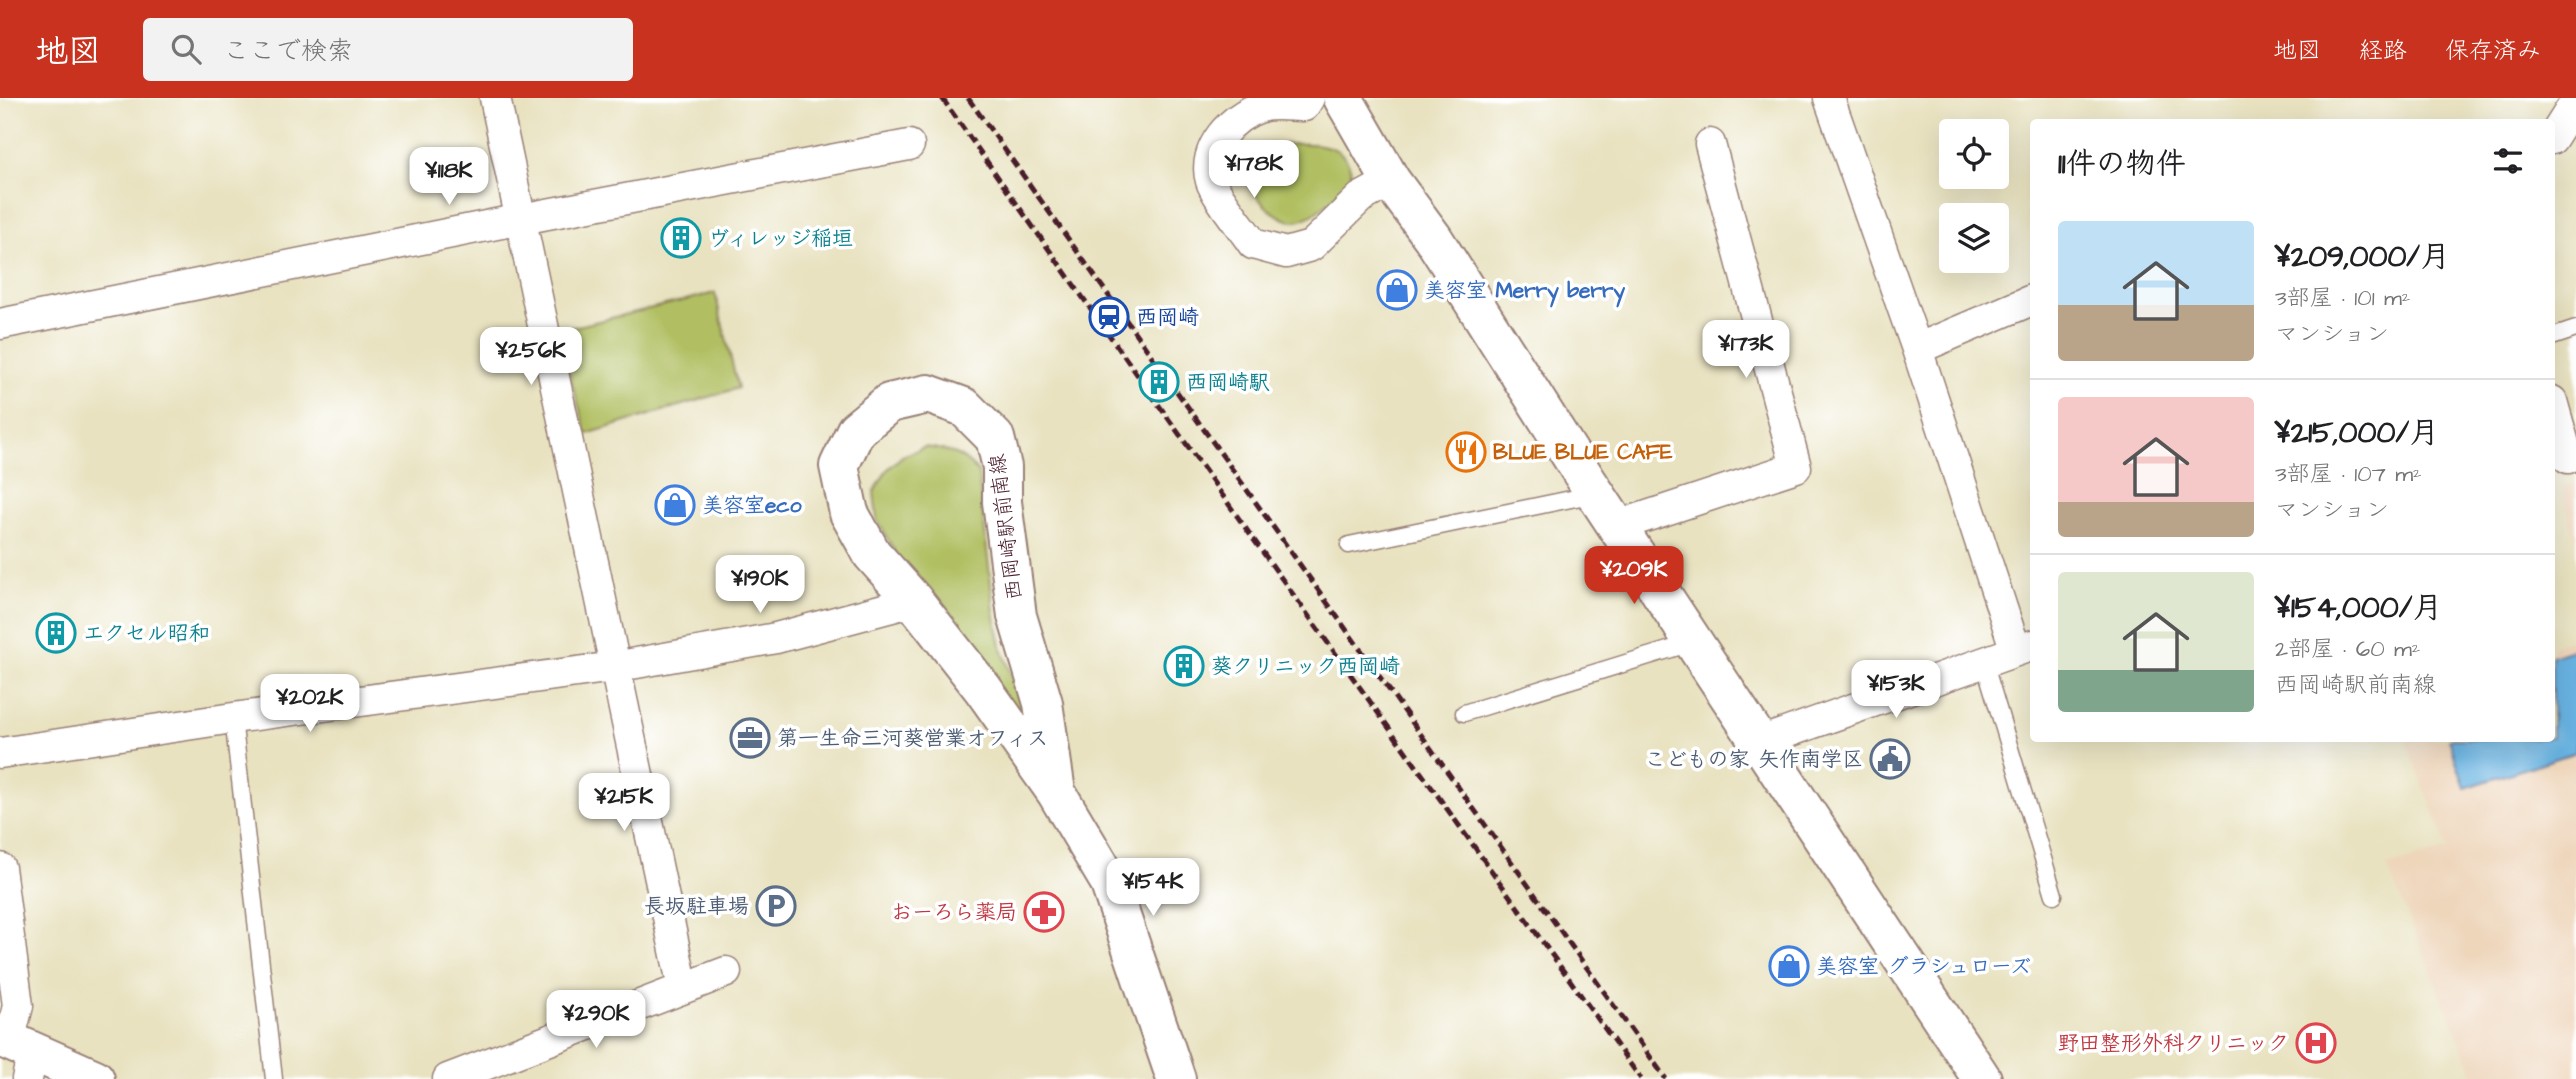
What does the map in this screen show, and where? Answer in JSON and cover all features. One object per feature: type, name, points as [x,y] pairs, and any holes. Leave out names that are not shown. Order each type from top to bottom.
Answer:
[{"type":"street","points":[[495,98],[683,988]]},
{"type":"street","points":[[1309,98],[1304,106],[1262,106],[1243,117],[1220,136],[1208,159],[1211,182],[1253,244],[1286,253],[1311,246],[1360,198],[1391,181]]},
{"type":"street","points":[[1343,98],[1391,181],[1433,238],[1595,494],[1982,1079]]},
{"type":"street","points":[[1760,742],[2025,648],[1829,98]]},
{"type":"street","points":[[2555,134],[2576,101]]},
{"type":"street","points":[[1617,526],[1796,467],[1710,144]]},
{"type":"street","points":[[0,324],[522,219],[909,145]]},
{"type":"street","points":[[1917,349],[2030,301]]},
{"type":"street","name":"西岡崎駅前南線","points":[[1056,792],[1043,703],[1017,616],[1003,513],[1002,467],[995,438],[964,407],[928,394],[889,403],[856,430],[839,466],[849,513],[873,554],[983,689],[1056,792],[1109,881],[1176,1079]]},
{"type":"street","points":[[2555,414],[2565,458]]},
{"type":"street","points":[[0,753],[233,718],[614,667],[776,638],[914,601]]},
{"type":"street","points":[[0,868],[18,1006],[17,1052],[95,1079]]},
{"type":"street","points":[[448,1079],[481,1074],[726,972]]},
{"type":"lane","points":[[2555,336],[2576,329]]},
{"type":"lane","points":[[1349,545],[1595,494]]},
{"type":"lane","points":[[1464,713],[1694,642]]},
{"type":"lane","points":[[1984,662],[2054,895]]},
{"type":"lane","points":[[233,718],[274,1079]]},
{"type":"shaded area","points":[[2576,481],[2576,544],[2561,486]]},
{"type":"shaded area","points":[[2576,638],[2576,1079],[2476,1079],[2387,866],[2448,849],[2406,742],[2555,742],[2555,645]]},
{"type":"green space","points":[[1310,144],[1334,149],[1343,155],[1349,165],[1352,180],[1310,216],[1295,221],[1280,217],[1264,205],[1248,182],[1250,166],[1269,145]]},
{"type":"green space","points":[[715,293],[738,388],[587,434],[557,331]]},
{"type":"green space","points":[[925,447],[954,454],[966,460],[978,472],[994,611],[1001,646],[1037,748],[948,610],[901,562],[877,520],[874,492],[887,470],[902,456]]},
{"type":"water","points":[[2576,648],[2576,752],[2465,788],[2450,742],[2555,742],[2555,655]]},
{"type":"railway","points":[[942,98],[1254,540],[1641,1079]]},
{"type":"railway","points":[[968,98],[1666,1079]]},
{"type":"place","name":"ヴィレッジ稲垣","points":[[681,238]]},
{"type":"place","name":"美容室 Merry berry","points":[[1397,290]]},
{"type":"place","name":"西岡崎","points":[[1109,317]]},
{"type":"place","name":"西岡崎駅","points":[[1159,382]]},
{"type":"place","name":"BLUE BLUE CAFE","points":[[1466,452]]},
{"type":"place","name":"美容室eco","points":[[675,505]]},
{"type":"place","name":"エクセル昭和","points":[[56,633]]},
{"type":"place","name":"葵クリニック西岡崎","points":[[1184,666]]},
{"type":"place","name":"第一生命三河葵営業オフィス","points":[[750,738]]},
{"type":"place","name":"こどもの家 矢作南学区","points":[[1890,759]]},
{"type":"place","name":"長坂駐車場","points":[[776,906]]},
{"type":"place","name":"おーろら薬局","points":[[1044,912]]},
{"type":"place","name":"美容室 グラシュローズ","points":[[1789,966]]},
{"type":"place","name":"野田整形外科クリニック","points":[[2316,1043]]}]
